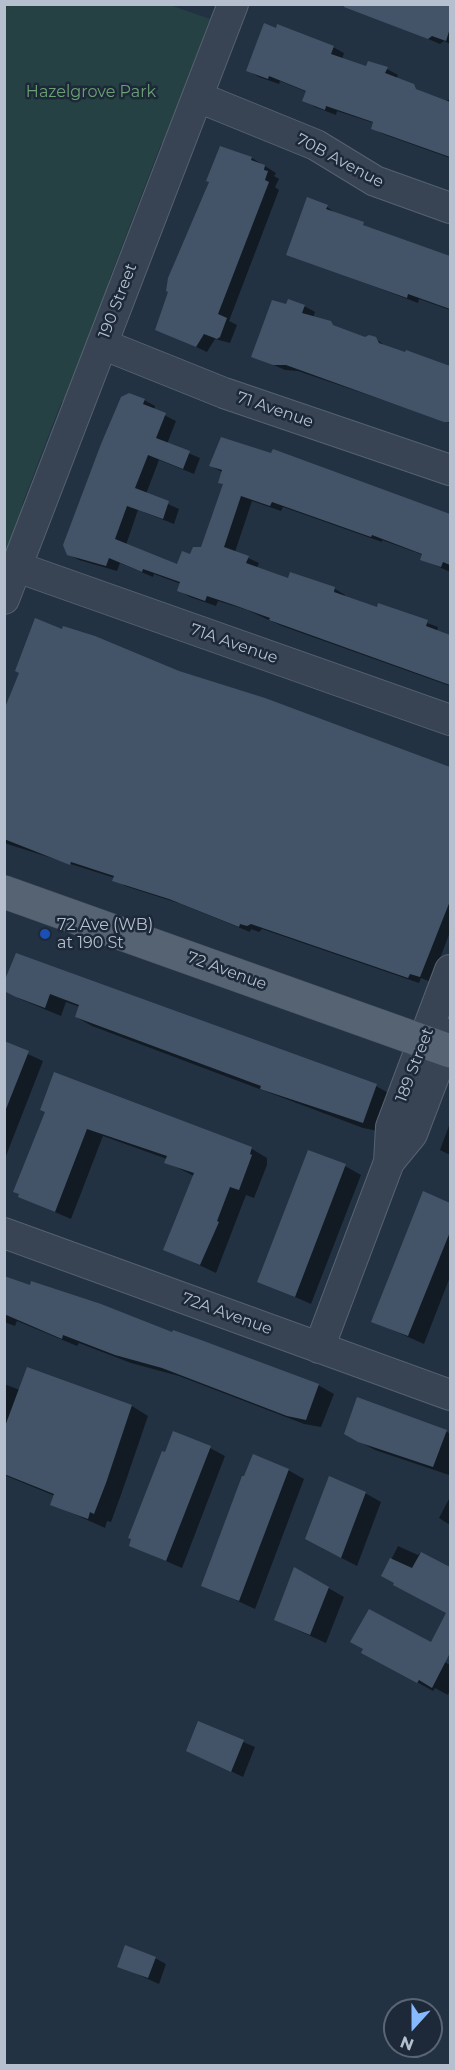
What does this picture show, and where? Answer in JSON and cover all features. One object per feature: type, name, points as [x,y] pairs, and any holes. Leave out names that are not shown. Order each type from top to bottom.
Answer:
[{"type":"main road","name":"72 Avenue","points":[[4,892],[443,1044]]},
{"type":"street","name":"190 Street","points":[[4,599],[233,4]]},
{"type":"street","name":"70B Avenue","points":[[198,97],[316,145],[375,181],[450,208]]},
{"type":"street","name":"71 Avenue","points":[[102,344],[224,393],[450,470]]},
{"type":"street","name":"71A Avenue","points":[[17,567],[450,720]]},
{"type":"street","name":"189 Street","points":[[319,1348],[389,1162],[412,1134],[443,1044],[450,970]]},
{"type":"street","name":"72A Avenue","points":[[4,1233],[450,1395]]},
{"type":"green space","name":"Hazelgrove Park","points":[[5,5],[170,5],[210,19],[204,35],[207,43],[169,138],[161,144],[109,280],[111,290],[71,394],[61,403],[22,505],[24,512],[5,568]]},
{"type":"building","points":[[345,4],[450,4],[450,28],[446,41],[432,36],[428,39],[344,7]]},
{"type":"building","points":[[264,23],[276,28],[277,24],[334,46],[331,54],[366,66],[368,61],[388,67],[385,73],[414,84],[416,89],[450,102],[450,157],[371,129],[373,122],[326,106],[325,110],[302,101],[306,91],[269,76],[268,79],[246,71]]},
{"type":"building","points":[[220,146],[252,157],[251,160],[265,165],[264,170],[268,171],[265,180],[269,182],[218,314],[227,318],[220,337],[217,339],[204,334],[196,347],[155,330],[168,292],[166,291],[168,278],[209,182],[206,181]]},
{"type":"building","points":[[307,197],[328,205],[326,209],[364,222],[363,225],[450,256],[450,309],[408,294],[407,298],[286,255]]},
{"type":"building","points":[[288,299],[305,305],[302,313],[331,321],[333,325],[365,337],[369,335],[376,337],[379,343],[450,366],[450,422],[444,422],[286,365],[273,365],[251,357],[272,300],[286,304]]},
{"type":"building","points":[[129,393],[145,399],[143,404],[166,413],[156,438],[190,451],[183,469],[148,455],[135,488],[169,501],[163,519],[127,506],[115,539],[177,564],[182,551],[190,554],[193,547],[201,547],[223,484],[218,483],[222,470],[209,466],[221,437],[271,453],[273,449],[450,514],[450,565],[443,562],[441,567],[420,560],[422,554],[372,535],[371,537],[272,502],[270,506],[241,496],[224,547],[249,556],[246,563],[288,578],[290,572],[335,587],[334,592],[377,607],[378,603],[428,620],[426,626],[450,635],[450,685],[269,620],[270,618],[234,605],[207,596],[205,601],[177,591],[180,582],[143,569],[142,572],[109,558],[106,566],[67,555],[63,545],[101,444],[121,397]]},
{"type":"building","points":[[35,618],[62,629],[63,626],[95,636],[179,671],[265,698],[450,767],[450,901],[420,977],[410,974],[408,978],[251,924],[247,926],[240,924],[239,927],[169,899],[112,881],[114,876],[71,862],[70,865],[4,839],[4,710],[19,673],[15,671]]},
{"type":"building","points":[[16,953],[377,1084],[363,1123],[260,1089],[261,1086],[75,1017],[79,1005],[50,994],[45,1008],[16,997],[4,991],[4,982]]},
{"type":"building","points":[[4,1041],[29,1051],[6,1109],[4,1109]]},
{"type":"building","points":[[54,1072],[252,1147],[250,1154],[252,1155],[239,1190],[230,1187],[217,1221],[219,1222],[200,1265],[163,1250],[194,1173],[164,1163],[167,1156],[87,1129],[55,1212],[18,1197],[19,1194],[13,1192],[45,1112],[40,1110]]},
{"type":"building","points":[[308,1150],[346,1164],[295,1297],[257,1282]]},
{"type":"building","points":[[423,1191],[450,1203],[450,1232],[408,1336],[371,1322]]},
{"type":"building","points":[[4,1276],[30,1285],[31,1281],[101,1304],[172,1332],[173,1330],[319,1384],[306,1420],[287,1416],[162,1368],[115,1355],[63,1335],[62,1339],[4,1314]]},
{"type":"building","points":[[27,1367],[132,1405],[106,1483],[94,1514],[90,1512],[88,1519],[50,1505],[54,1494],[4,1474],[4,1429]]},
{"type":"building","points":[[357,1397],[447,1430],[433,1467],[358,1442],[344,1434]]},
{"type":"building","points":[[173,1431],[211,1446],[166,1561],[129,1546],[131,1539],[128,1538],[162,1451],[165,1452]]},
{"type":"building","points":[[253,1454],[289,1469],[239,1601],[201,1586],[242,1476]]},
{"type":"building","points":[[329,1476],[366,1492],[341,1558],[305,1539]]},
{"type":"building","points":[[421,1552],[450,1567],[450,1653],[432,1688],[419,1680],[417,1683],[361,1653],[363,1649],[350,1642],[369,1609],[431,1642],[446,1613],[393,1585],[394,1583],[381,1576],[390,1558],[412,1568]]},
{"type":"building","points":[[294,1567],[329,1587],[310,1635],[274,1620]]},
{"type":"building","points":[[198,1721],[244,1740],[231,1772],[186,1751]]},
{"type":"building","points":[[125,1945],[156,1957],[148,1978],[117,1967]]},
{"type":"place","name":"72 Ave (WB) at 190 St","points":[[45,934]]}]
